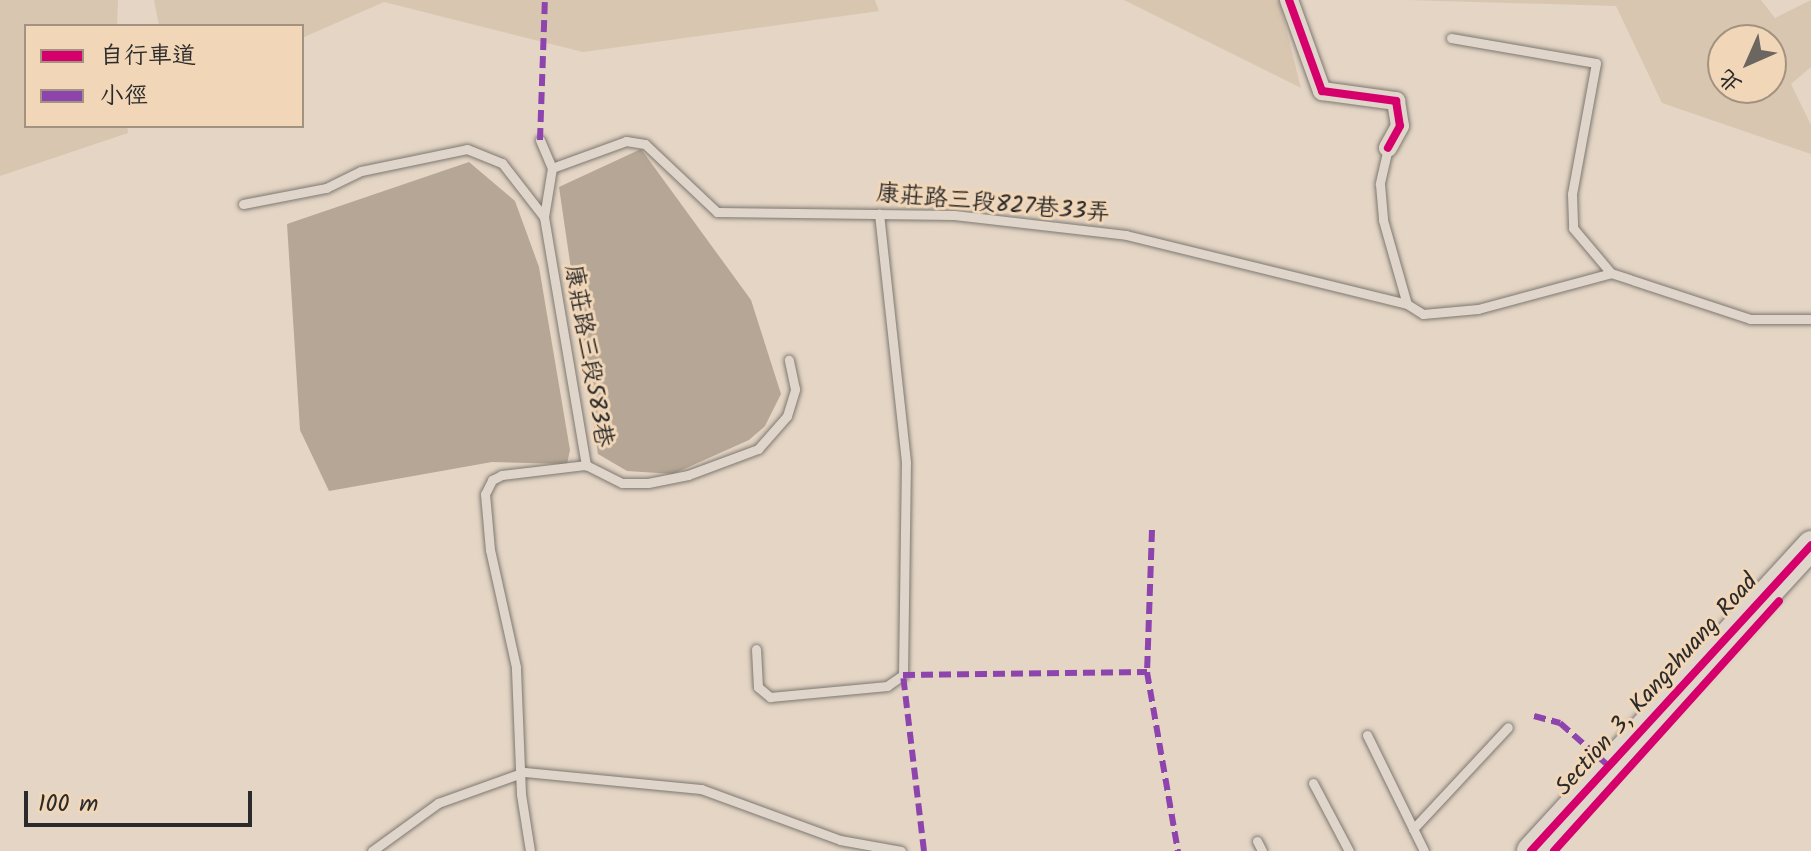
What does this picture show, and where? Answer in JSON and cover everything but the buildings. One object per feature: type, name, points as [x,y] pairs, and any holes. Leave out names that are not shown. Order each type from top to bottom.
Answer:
[{"type":"main road","name":"Section 3, Kangzhuang Road","points":[[1531,851],[1811,545]]},
{"type":"main road","name":"Section 3, Kangzhuang Road","points":[[1554,851],[1811,566]]},
{"type":"street","points":[[1289,0],[1322,91],[1396,101],[1400,126],[1388,148]]},
{"type":"lane","points":[[1451,38],[1596,63],[1572,194],[1573,228],[1611,273],[1750,319],[1811,319]]},
{"type":"lane","points":[[540,140],[552,168],[544,217]]},
{"type":"lane","name":"康莊路三段827巷33弄","points":[[552,168],[626,141],[652,146],[717,212],[954,215],[1126,235],[1407,304],[1423,314],[1478,309],[1611,273]]},
{"type":"lane","points":[[1388,148],[1380,184],[1383,220],[1407,304]]},
{"type":"lane","name":"康莊路三段583巷","points":[[243,204],[326,188],[361,171],[467,149],[502,163],[544,217],[586,465],[502,475],[492,480],[485,494],[490,550],[516,667],[524,772]]},
{"type":"lane","points":[[756,649],[758,687],[770,697],[887,686],[903,675],[906,462],[879,213]]},
{"type":"lane","points":[[586,465],[622,483],[648,483],[688,475],[758,449],[787,416],[795,389],[789,360]]},
{"type":"lane","points":[[1413,829],[1508,727]]},
{"type":"lane","points":[[1367,735],[1424,851]]},
{"type":"lane","points":[[524,772],[521,794],[530,851]]},
{"type":"lane","points":[[372,851],[438,803],[524,772],[701,789],[840,840],[901,851]]},
{"type":"lane","points":[[1313,783],[1349,851]]},
{"type":"shaded area","points":[[0,0],[118,0],[117,24],[24,24],[24,128],[127,128],[128,133],[0,176]]},
{"type":"shaded area","points":[[154,0],[875,0],[879,11],[583,52],[384,2],[304,37],[304,24],[159,24]]},
{"type":"shaded area","points":[[1124,0],[1279,0],[1301,88]]},
{"type":"shaded area","points":[[1407,0],[1761,0],[1775,18],[1811,0],[1811,67],[1791,84],[1811,125],[1811,154],[1662,103],[1616,6]]},
{"type":"shaded area","points":[[641,149],[751,300],[781,394],[765,426],[749,440],[673,474],[627,471],[598,454],[559,187]]},
{"type":"shaded area","points":[[469,162],[515,201],[539,267],[570,450],[567,464],[492,462],[329,491],[300,430],[287,224]]},
{"type":"marked path","points":[[540,140],[545,0]]},
{"type":"marked path","points":[[1152,530],[1147,672],[1178,851]]},
{"type":"marked path","points":[[924,851],[903,675],[1147,672]]},
{"type":"marked path","points":[[1534,716],[1560,723],[1611,768]]},
{"type":"cycle path","points":[[1289,0],[1322,91],[1396,101],[1400,126],[1388,148]]},
{"type":"cycle path","points":[[1531,851],[1811,545]]},
{"type":"cycle path","points":[[1554,851],[1779,601]]}]
